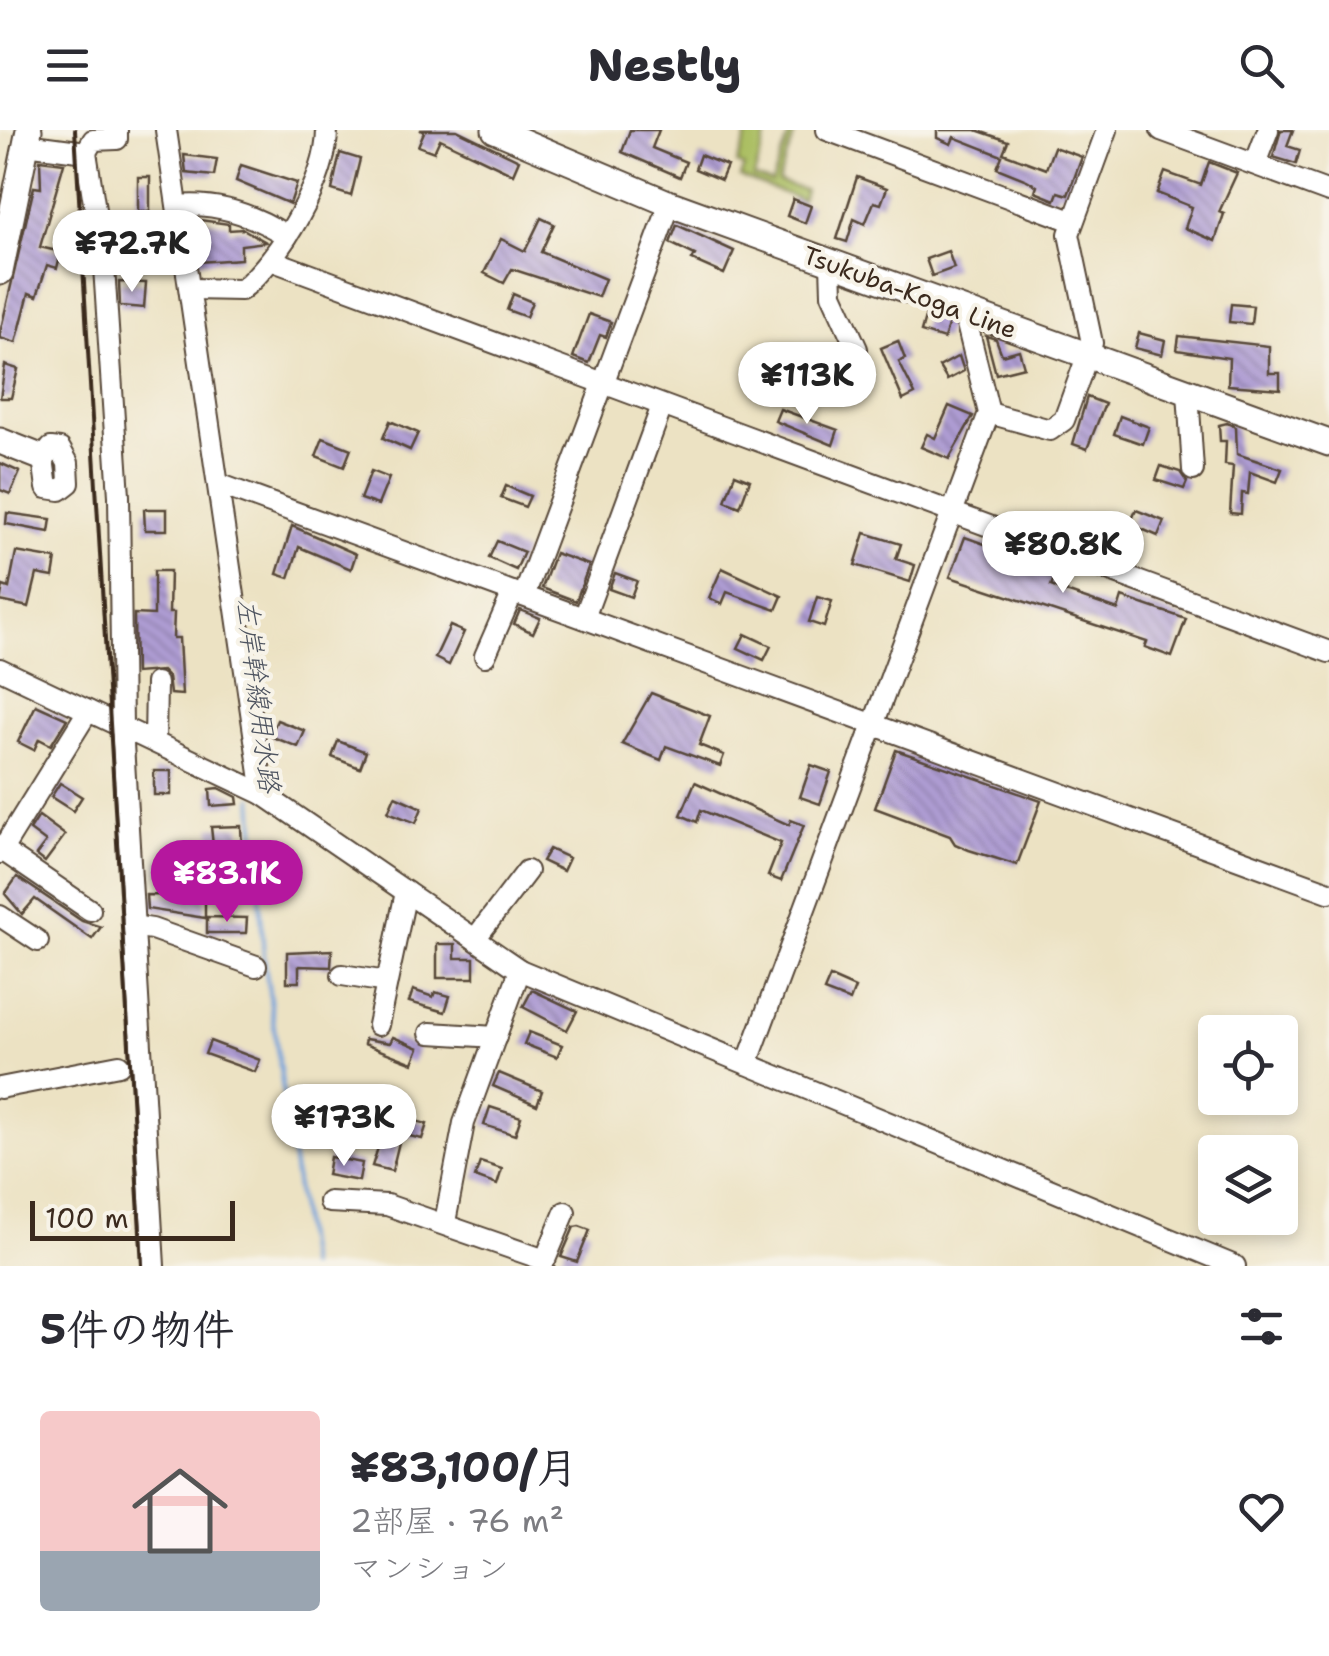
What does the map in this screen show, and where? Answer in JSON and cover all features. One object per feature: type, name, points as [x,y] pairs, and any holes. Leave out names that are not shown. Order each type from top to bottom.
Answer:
[{"type":"main road","name":"Tsukuba-Koga Line","points":[[496,130],[670,204],[1329,443]]},
{"type":"main road","points":[[0,272],[8,192],[28,137]]},
{"type":"main road","points":[[0,441],[43,458]]},
{"type":"street","points":[[117,130],[117,139],[93,140],[86,152],[104,268],[119,496],[122,727],[154,1266]]},
{"type":"street","points":[[166,130],[221,485],[263,794]]},
{"type":"street","points":[[191,289],[240,290],[270,260],[287,236],[319,171],[328,130]]},
{"type":"street","points":[[827,130],[1072,221]]},
{"type":"street","points":[[988,413],[1050,430],[1064,420],[1092,343],[1070,249],[1072,221],[1107,130]]},
{"type":"street","points":[[1161,130],[1329,192]]},
{"type":"street","points":[[1256,164],[1268,130]]},
{"type":"street","points":[[28,137],[86,152]]},
{"type":"street","points":[[485,656],[518,594],[670,204]]},
{"type":"street","points":[[178,206],[226,210],[258,220],[287,236]]},
{"type":"street","points":[[270,260],[1329,652]]},
{"type":"street","points":[[831,264],[832,294],[857,350]]},
{"type":"street","points":[[748,1064],[988,413],[964,312]]},
{"type":"street","points":[[1188,392],[1193,470]]},
{"type":"street","points":[[584,618],[662,406]]},
{"type":"street","points":[[221,485],[1329,892]]},
{"type":"street","points":[[0,669],[263,794],[520,970],[1235,1266]]},
{"type":"street","points":[[155,742],[156,682]]},
{"type":"street","points":[[88,711],[1,852],[90,910]]},
{"type":"street","points":[[474,939],[527,870]]},
{"type":"street","points":[[378,1025],[406,892]]},
{"type":"street","points":[[0,916],[38,941]]},
{"type":"street","points":[[132,926],[152,928],[256,966]]},
{"type":"street","points":[[446,1222],[464,1123],[520,970]]},
{"type":"street","points":[[342,975],[387,982]]},
{"type":"street","points":[[430,1033],[496,1037]]},
{"type":"street","points":[[0,1088],[119,1065]]},
{"type":"street","points":[[329,1202],[387,1204],[545,1260],[565,1212]]},
{"type":"green space","points":[[749,130],[768,130],[754,177],[772,183],[791,130],[796,130],[778,182],[805,190],[802,200],[740,177],[744,167],[737,164]]},
{"type":"building","points":[[420,130],[457,130],[519,160],[513,174],[440,139],[434,152],[418,146],[424,132]]},
{"type":"building","points":[[630,130],[659,130],[652,148],[686,162],[680,177],[622,152]]},
{"type":"building","points":[[937,130],[976,130],[1008,141],[1003,153],[1046,169],[1054,147],[1082,157],[1068,195],[1058,192],[1055,200],[1035,192],[1037,186],[1027,180],[997,168],[1002,156],[954,137],[951,144],[937,138]]},
{"type":"building","points":[[1281,130],[1293,130],[1287,146],[1300,150],[1296,164],[1273,157]]},
{"type":"building","points":[[340,153],[360,159],[351,196],[332,190]]},
{"type":"building","points":[[184,155],[217,159],[214,176],[186,173]]},
{"type":"building","points":[[700,155],[727,166],[721,180],[695,169]]},
{"type":"building","points":[[40,160],[64,163],[40,247],[61,252],[57,268],[47,265],[37,296],[29,293],[16,343],[0,338],[0,333],[34,187],[41,188]]},
{"type":"building","points":[[1209,162],[1237,173],[1219,212],[1224,214],[1215,241],[1185,228],[1192,207],[1157,193],[1165,172],[1201,185]]},
{"type":"building","points":[[241,165],[297,183],[290,204],[236,181]]},
{"type":"building","points":[[138,177],[150,177],[150,212],[138,212]]},
{"type":"building","points":[[857,177],[887,188],[881,204],[874,202],[865,224],[854,219],[847,242],[837,239]]},
{"type":"building","points":[[793,199],[811,206],[805,223],[787,216]]},
{"type":"building","points":[[541,218],[554,224],[541,252],[605,279],[598,297],[512,269],[504,283],[484,273],[501,239],[525,251]]},
{"type":"building","points":[[193,219],[229,224],[229,230],[243,229],[266,242],[241,245],[241,259],[199,262]]},
{"type":"building","points":[[677,225],[734,251],[724,274],[692,260],[695,255],[670,243]]},
{"type":"building","points":[[948,251],[954,268],[932,276],[926,259]]},
{"type":"building","points":[[119,282],[146,283],[144,308],[120,306]]},
{"type":"building","points":[[513,294],[532,302],[526,317],[507,310]]},
{"type":"building","points":[[1231,304],[1253,306],[1251,324],[1229,322]]},
{"type":"building","points":[[589,314],[611,322],[606,337],[600,335],[589,363],[573,357]]},
{"type":"building","points":[[926,314],[949,322],[944,339],[921,332]]},
{"type":"building","points":[[1139,333],[1165,340],[1162,355],[1135,348]]},
{"type":"building","points":[[986,336],[996,339],[1002,355],[1019,350],[1024,367],[996,374]]},
{"type":"building","points":[[1179,336],[1269,346],[1269,373],[1280,373],[1280,389],[1228,385],[1229,358],[1177,350]]},
{"type":"building","points":[[898,341],[905,359],[899,362],[915,394],[903,400],[881,348]]},
{"type":"building","points":[[959,356],[964,371],[947,380],[939,367]]},
{"type":"building","points":[[5,365],[18,369],[11,398],[0,398]]},
{"type":"building","points":[[1087,397],[1105,404],[1087,449],[1073,444]]},
{"type":"building","points":[[949,406],[973,416],[949,459],[921,447],[927,434],[935,438]]},
{"type":"building","points":[[780,409],[838,430],[833,445],[775,421]]},
{"type":"building","points":[[1120,416],[1149,427],[1143,444],[1114,434]]},
{"type":"building","points":[[390,421],[418,433],[410,450],[383,438]]},
{"type":"building","points":[[1219,425],[1236,427],[1237,454],[1282,469],[1277,482],[1250,472],[1248,494],[1242,493],[1241,514],[1230,513],[1233,466],[1225,465],[1226,441],[1220,441]]},
{"type":"building","points":[[323,438],[351,449],[344,467],[316,456]]},
{"type":"building","points":[[0,463],[20,472],[10,494],[0,490]]},
{"type":"building","points":[[1161,466],[1180,472],[1187,482],[1184,489],[1156,480]]},
{"type":"building","points":[[371,471],[389,478],[378,505],[360,499]]},
{"type":"building","points":[[735,474],[750,480],[740,507],[725,501]]},
{"type":"building","points":[[506,486],[530,496],[525,507],[501,498]]},
{"type":"building","points":[[144,509],[167,509],[167,530],[145,530]]},
{"type":"building","points":[[1136,510],[1164,521],[1158,536],[1130,524]]},
{"type":"building","points":[[7,513],[51,519],[49,532],[6,524]]},
{"type":"building","points":[[292,526],[356,554],[351,569],[299,547],[289,578],[277,574]]},
{"type":"building","points":[[865,533],[901,544],[896,559],[915,565],[910,582],[855,565]]},
{"type":"building","points":[[965,537],[1057,570],[1051,586],[1066,592],[1118,610],[1122,597],[1186,619],[1172,657],[1145,647],[1147,642],[950,577]]},
{"type":"building","points":[[497,541],[524,552],[516,570],[489,558]]},
{"type":"building","points":[[16,552],[56,559],[53,577],[37,574],[29,607],[0,601],[3,586],[9,588]]},
{"type":"building","points":[[555,553],[589,565],[576,601],[542,588]]},
{"type":"building","points":[[722,568],[782,596],[776,610],[727,592],[722,604],[709,598]]},
{"type":"building","points":[[154,571],[170,571],[169,613],[174,613],[173,638],[179,638],[182,695],[170,694],[168,677],[162,671],[135,673],[134,614],[154,615]]},
{"type":"building","points":[[615,573],[637,581],[631,597],[609,589]]},
{"type":"building","points":[[817,597],[832,601],[824,627],[809,622]]},
{"type":"building","points":[[520,610],[540,618],[533,633],[514,624]]},
{"type":"building","points":[[450,626],[464,632],[449,665],[435,658]]},
{"type":"building","points":[[745,634],[771,646],[764,660],[738,648]]},
{"type":"building","points":[[651,693],[710,716],[699,745],[724,755],[720,766],[666,746],[661,760],[622,744]]},
{"type":"building","points":[[36,705],[67,719],[51,745],[39,739],[34,750],[18,742]]},
{"type":"building","points":[[277,720],[305,731],[298,747],[270,736]]},
{"type":"building","points":[[338,741],[366,752],[360,768],[332,757]]},
{"type":"building","points":[[896,750],[1041,801],[1017,865],[969,850],[955,844],[950,836],[875,808]]},
{"type":"building","points":[[811,765],[831,772],[820,804],[800,797]]},
{"type":"building","points":[[154,771],[171,771],[171,795],[154,795]]},
{"type":"building","points":[[695,782],[789,825],[791,820],[804,825],[781,881],[768,876],[781,843],[701,810],[697,822],[681,815]]},
{"type":"building","points":[[60,783],[82,797],[73,811],[51,797]]},
{"type":"building","points":[[219,788],[237,797],[238,804],[211,806],[210,789]]},
{"type":"building","points":[[395,796],[422,808],[416,823],[388,812]]},
{"type":"building","points":[[39,816],[65,835],[45,862],[36,855],[46,842],[30,830]]},
{"type":"building","points":[[241,826],[243,871],[216,873],[211,827]]},
{"type":"building","points":[[549,849],[569,858],[563,871],[542,861]]},
{"type":"building","points":[[159,860],[185,860],[185,874],[159,874]]},
{"type":"building","points":[[17,877],[82,921],[101,927],[92,939],[35,899],[22,914],[5,894]]},
{"type":"building","points":[[146,895],[205,896],[205,918],[147,909]]},
{"type":"building","points":[[207,917],[247,918],[246,933],[207,933]]},
{"type":"building","points":[[437,944],[455,944],[455,958],[474,958],[474,978],[437,978]]},
{"type":"building","points":[[332,950],[331,967],[299,966],[299,982],[287,982],[287,952]]},
{"type":"building","points":[[830,977],[855,988],[850,1001],[824,991]]},
{"type":"building","points":[[413,990],[433,997],[435,992],[450,996],[445,1012],[409,1002]]},
{"type":"building","points":[[532,990],[577,1011],[567,1030],[523,1007]]},
{"type":"building","points":[[529,1032],[562,1045],[557,1057],[524,1044]]},
{"type":"building","points":[[393,1037],[419,1048],[413,1063],[364,1044],[365,1039],[390,1043]]},
{"type":"building","points":[[210,1041],[260,1060],[255,1072],[205,1054]]},
{"type":"building","points":[[499,1073],[542,1091],[537,1105],[493,1086]]},
{"type":"building","points":[[490,1107],[521,1117],[515,1135],[484,1125]]},
{"type":"building","points":[[389,1114],[427,1124],[422,1139],[401,1134],[392,1171],[372,1166]]},
{"type":"building","points":[[330,1157],[362,1163],[359,1181],[327,1175]]},
{"type":"building","points":[[480,1162],[502,1169],[497,1185],[475,1177]]},
{"type":"building","points":[[574,1227],[590,1230],[577,1262],[561,1257]]},
{"type":"waterway","name":"左岸幹線用水路","points":[[253,798],[264,957],[308,1266]]},
{"type":"railway","points":[[75,130],[142,1266]]}]
